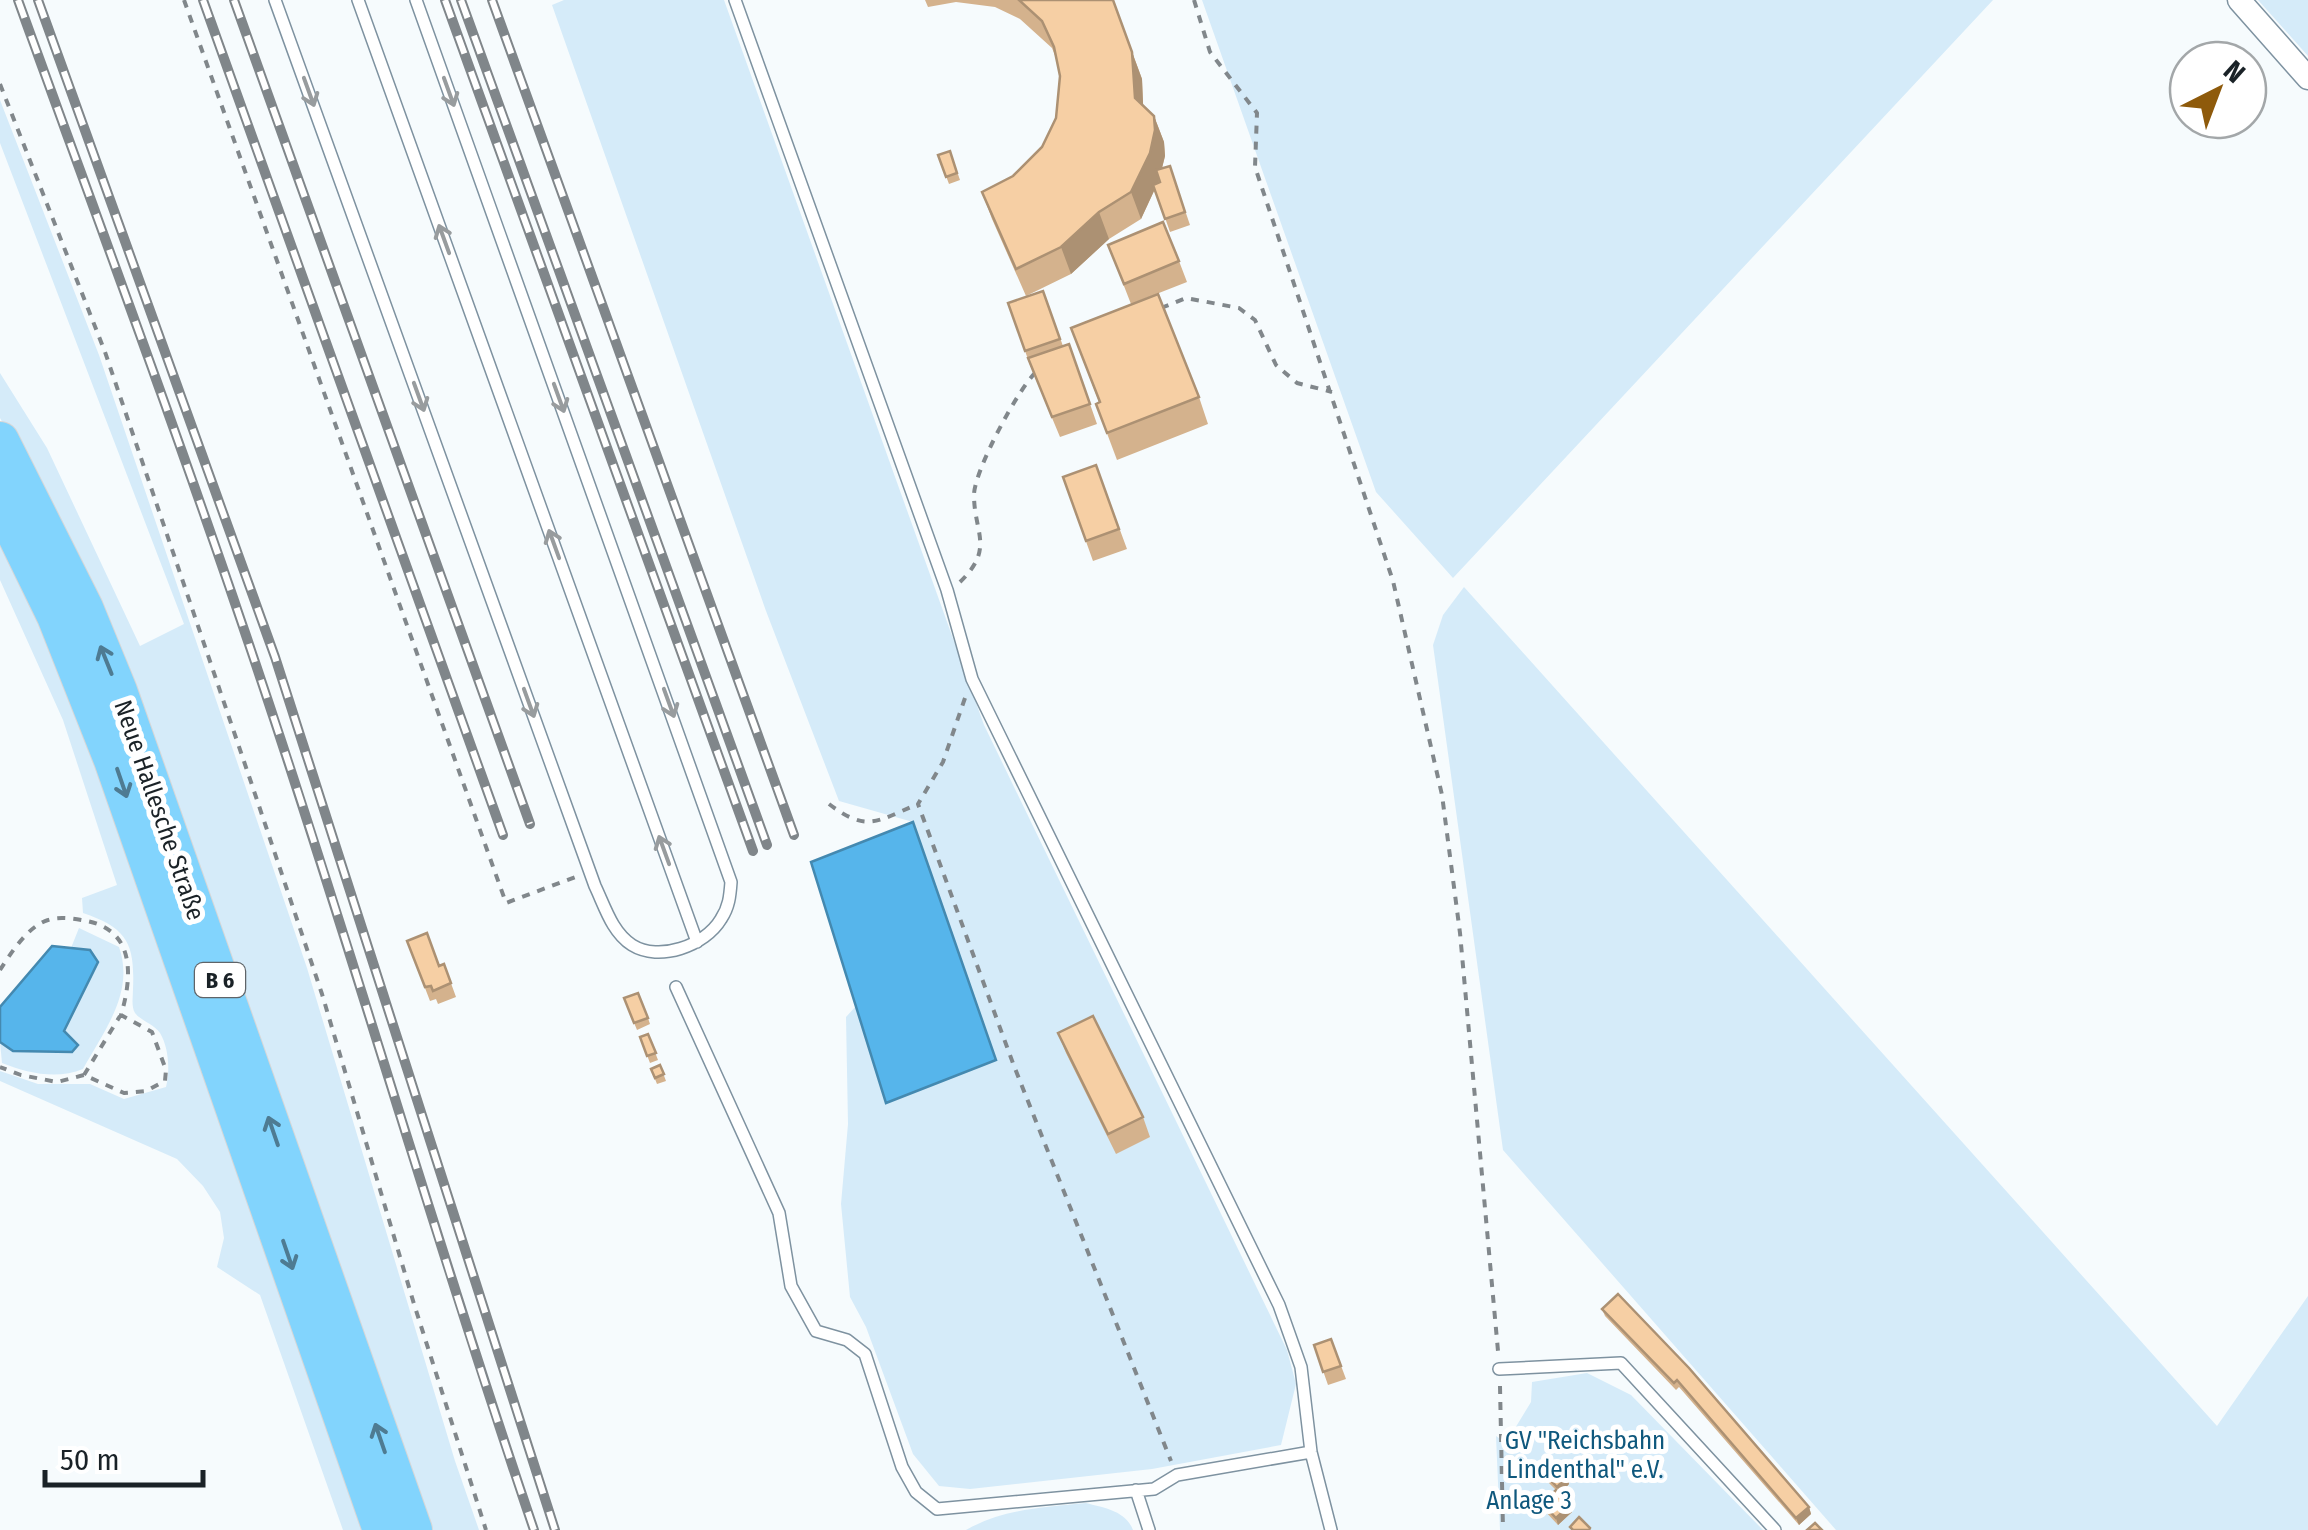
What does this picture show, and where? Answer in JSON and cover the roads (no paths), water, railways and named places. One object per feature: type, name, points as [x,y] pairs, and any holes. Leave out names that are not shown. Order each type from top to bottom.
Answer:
[{"type":"main road","name":"Neue Hallesche Straße","points":[[0,441],[84,608],[118,690],[413,1530]]},
{"type":"main road","name":"Neue Hallesche Straße","points":[[0,501],[56,616],[113,760],[382,1530]]},
{"type":"street","points":[[2239,0],[2308,78]]},
{"type":"lane","points":[[276,0],[590,872],[614,928],[630,944],[648,953],[673,950],[697,942],[720,923],[730,902],[731,882],[416,0]]},
{"type":"lane","points":[[358,0],[697,942]]},
{"type":"lane","points":[[735,0],[947,590],[972,679],[1279,1305],[1301,1367],[1311,1452],[1331,1530]]},
{"type":"lane","points":[[676,987],[779,1213],[790,1286],[816,1331],[847,1340],[865,1354],[902,1467],[925,1502],[937,1508],[1154,1488],[1177,1475],[1311,1452]]},
{"type":"lane","points":[[1500,1369],[1621,1363],[1775,1530]]},
{"type":"lane","points":[[1136,1490],[1149,1530]]},
{"type":"water","points":[[913,822],[996,1060],[886,1103],[811,862]]},
{"type":"water","points":[[52,946],[90,950],[98,962],[64,1031],[78,1045],[72,1052],[13,1051],[0,1042],[0,1007]]},
{"type":"railway","points":[[18,0],[256,665],[534,1530]]},
{"type":"railway","points":[[38,0],[275,657],[555,1530]]},
{"type":"railway","points":[[203,0],[503,835]]},
{"type":"railway","points":[[234,0],[530,824]]},
{"type":"railway","points":[[445,0],[753,851]]},
{"type":"railway","points":[[461,0],[767,845]]},
{"type":"railway","points":[[492,0],[794,835]]},
{"type":"park label","name":"GV \"Reichsbahn Lindenthal\" e.V.","points":[[1585,1454]]},
{"type":"park label","name":"Anlage 3","points":[[1529,1500]]}]
